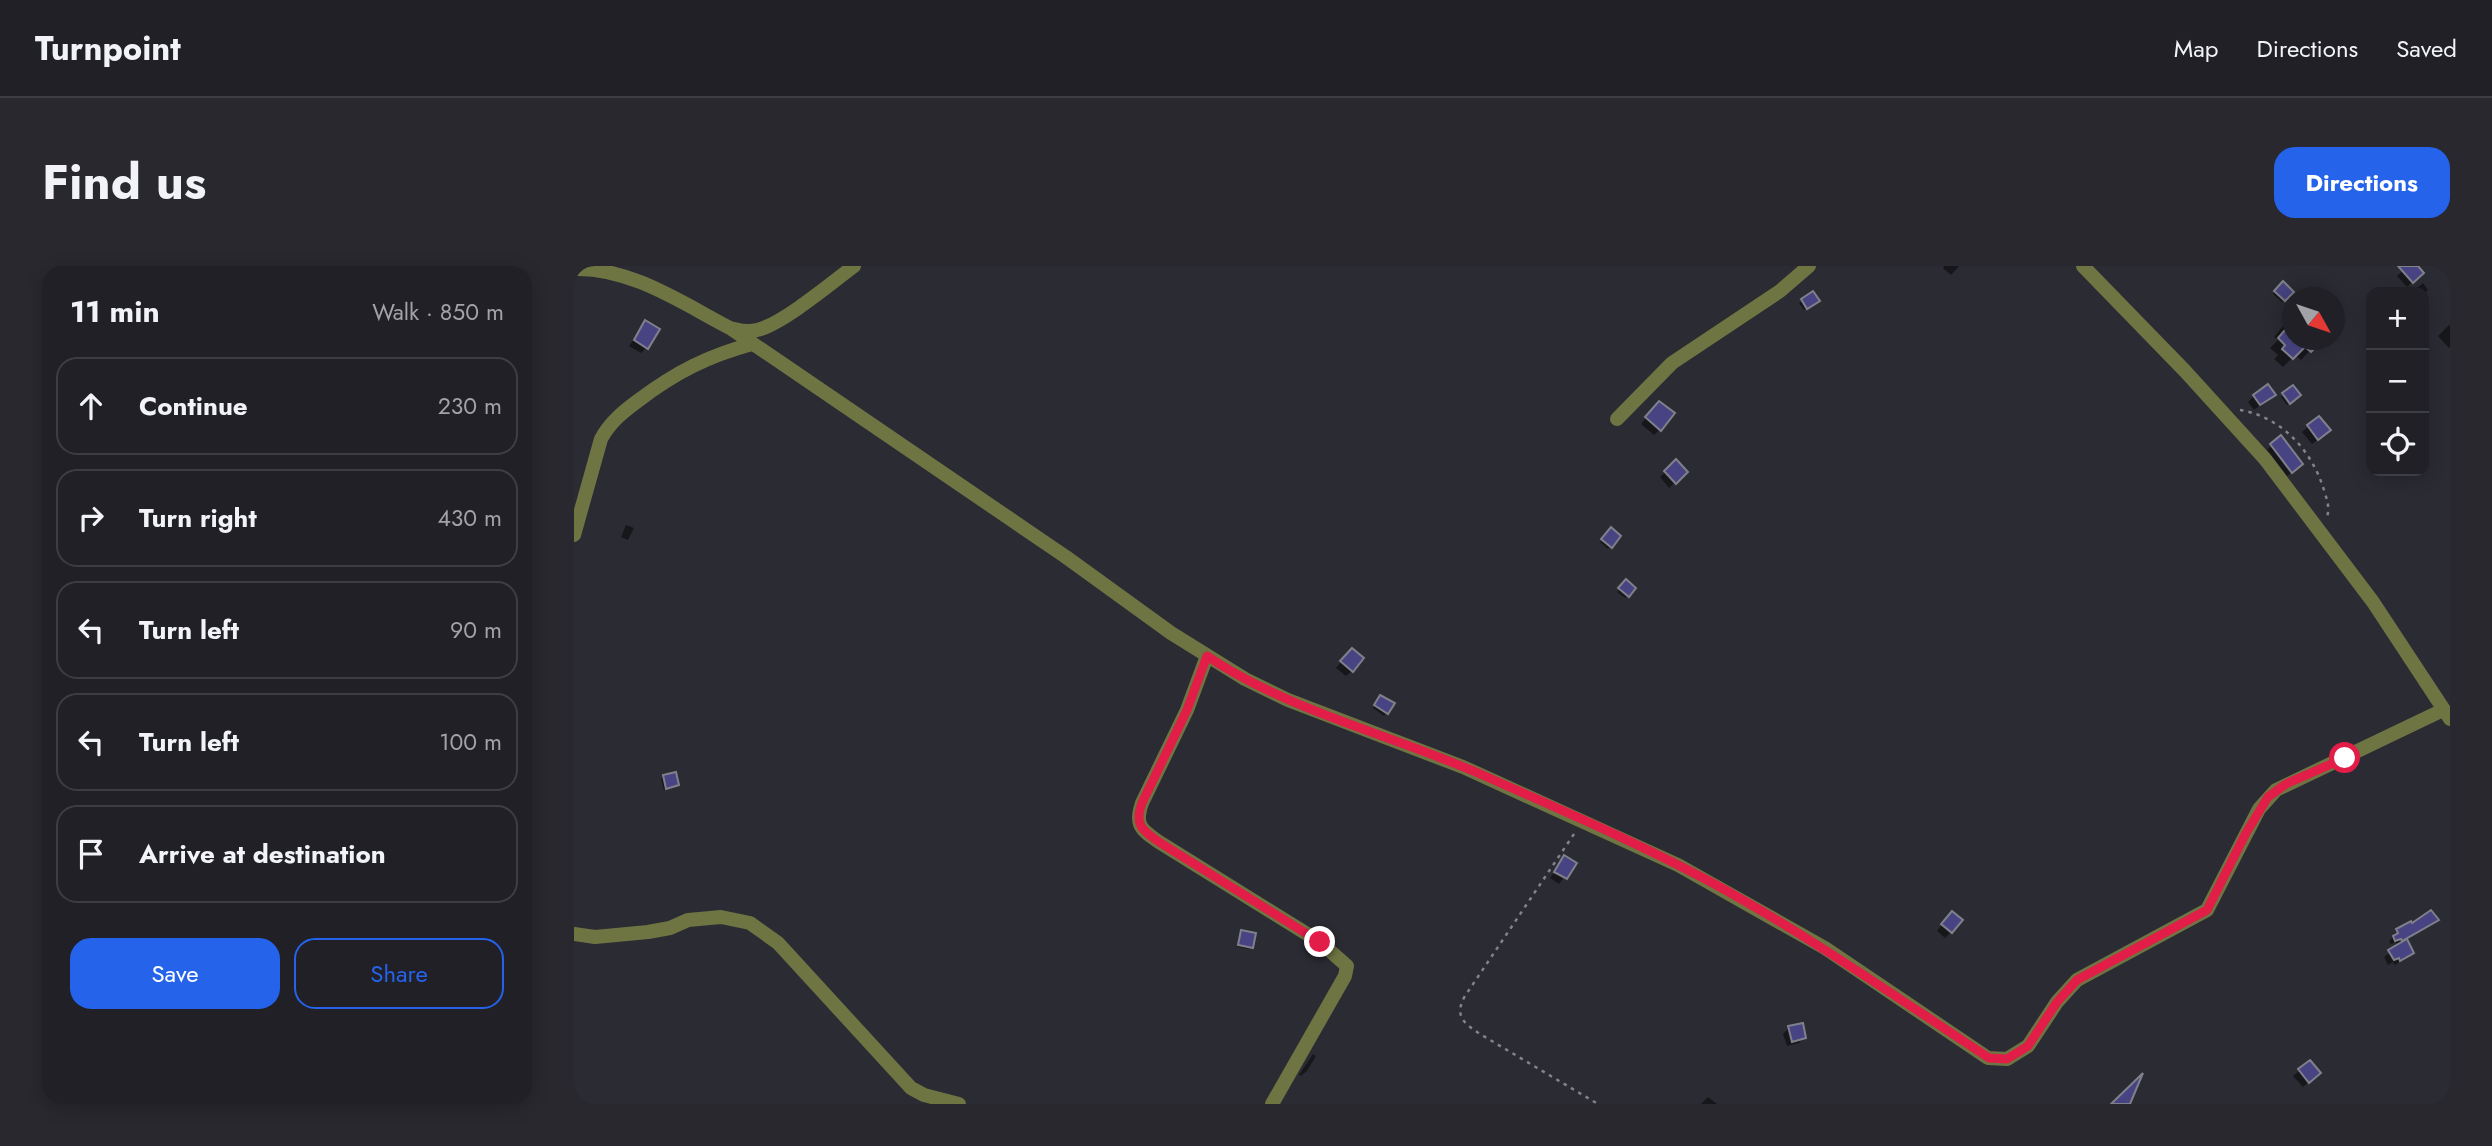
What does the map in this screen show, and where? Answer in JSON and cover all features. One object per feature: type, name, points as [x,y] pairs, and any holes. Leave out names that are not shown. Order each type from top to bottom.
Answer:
[{"type":"street","points":[[730,328],[744,332],[765,328],[854,266]]},
{"type":"street","points":[[1617,419],[1672,363],[1780,291],[1809,266]]},
{"type":"street","points":[[574,269],[601,270],[627,277],[730,328],[1207,656],[1245,679],[1287,700],[1463,766],[1678,865],[1825,948],[1989,1058],[1998,1060],[2017,1055],[2028,1046],[2057,1002],[2077,980],[2207,910],[2259,809],[2276,790],[2446,715],[2399,640],[2265,459],[2185,371],[2083,266]]},
{"type":"street","points":[[574,535],[606,429],[638,401],[692,365],[752,344]]},
{"type":"street","points":[[1207,656],[1187,710],[1142,803],[1138,816],[1139,825],[1159,842],[1320,942],[1347,966],[1345,976],[1272,1104]]},
{"type":"street","points":[[574,934],[595,937],[648,932],[670,928],[688,920],[721,917],[750,923],[778,943],[911,1088],[924,1096],[959,1104]]},
{"type":"path","points":[[2219,411],[2242,410],[2267,418],[2292,435],[2318,470],[2330,508],[2322,533]]},
{"type":"path","points":[[1582,821],[1465,996],[1459,1011],[1460,1018],[1466,1025],[1598,1104]]},
{"type":"building","points":[[2398,266],[2418,266],[2424,273],[2413,283]]},
{"type":"building","points":[[2283,281],[2289,287],[2282,287],[2282,298],[2274,291]]},
{"type":"building","points":[[1813,291],[1820,301],[1807,309],[1801,299]]},
{"type":"building","points":[[645,320],[660,329],[648,349],[634,340]]},
{"type":"building","points":[[2283,350],[2302,350],[2293,359]]},
{"type":"building","points":[[2268,384],[2276,395],[2260,405],[2253,395]]},
{"type":"building","points":[[2293,385],[2301,395],[2290,404],[2282,393]]},
{"type":"building","points":[[1659,401],[1675,413],[1661,431],[1645,417]]},
{"type":"building","points":[[2319,416],[2331,430],[2318,440],[2307,425]]},
{"type":"building","points":[[2281,435],[2303,464],[2292,473],[2270,444]]},
{"type":"building","points":[[1676,459],[1688,472],[1676,484],[1664,471]]},
{"type":"building","points":[[1611,527],[1621,536],[1612,548],[1601,539]]},
{"type":"building","points":[[1626,579],[1636,588],[1629,597],[1618,588]]},
{"type":"building","points":[[1352,648],[1364,658],[1353,672],[1340,661]]},
{"type":"building","points":[[1380,695],[1395,703],[1388,714],[1374,705]]},
{"type":"building","points":[[676,772],[679,785],[666,789],[663,775]]},
{"type":"building","points":[[1564,855],[1577,863],[1567,879],[1554,872]]},
{"type":"building","points":[[2431,910],[2439,920],[2402,941],[2395,941],[2393,936],[2398,933],[2396,929],[2411,921],[2412,923]]},
{"type":"building","points":[[1952,911],[1963,920],[1952,933],[1941,924]]},
{"type":"building","points":[[1241,930],[1256,933],[1253,948],[1238,945]]},
{"type":"building","points":[[2407,939],[2414,953],[2400,961],[2399,958],[2394,960],[2388,950]]},
{"type":"building","points":[[1803,1023],[1806,1038],[1792,1042],[1788,1026]]},
{"type":"building","points":[[2310,1060],[2321,1073],[2309,1083],[2298,1069]]},
{"type":"building","points":[[2143,1073],[2130,1104],[2111,1104]]},
{"type":"route","points":[[1320,942],[1159,842],[1139,825],[1138,816],[1142,803],[1187,710],[1207,656],[1287,700],[1463,766],[1678,865],[1825,948],[1989,1058],[1998,1060],[2017,1055],[2028,1046],[2057,1002],[2077,980],[2193,920],[2207,910],[2246,833],[2268,797],[2286,784],[2345,758]]}]
